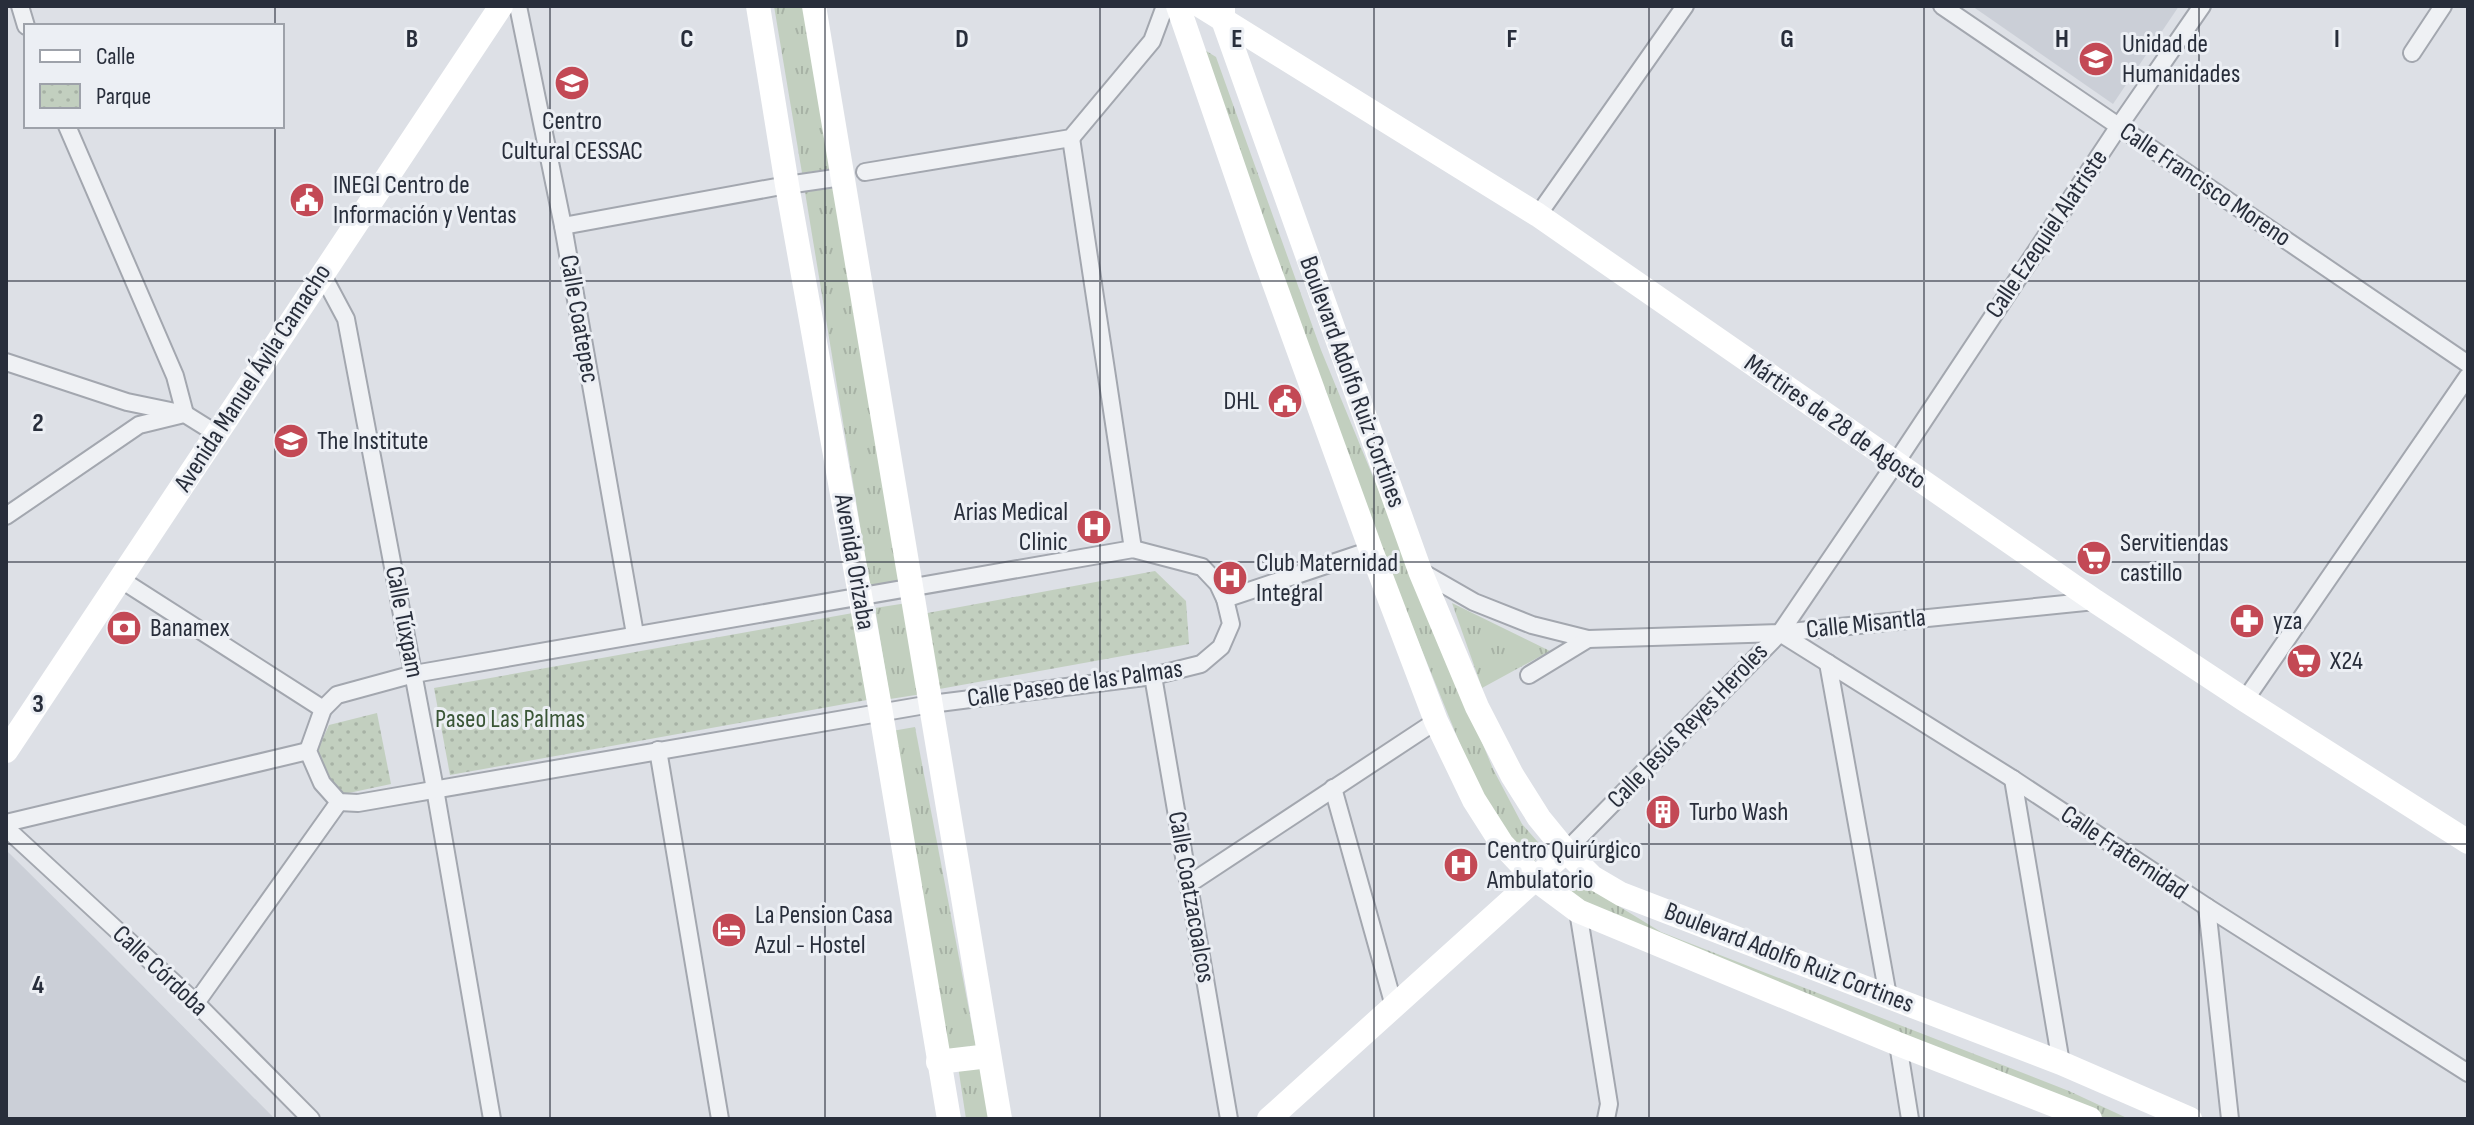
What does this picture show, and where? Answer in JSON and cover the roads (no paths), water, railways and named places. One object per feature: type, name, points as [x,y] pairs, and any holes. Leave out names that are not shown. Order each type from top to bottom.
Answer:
[{"type":"main road","name":"Avenida Manuel Ávila Camacho","points":[[6,751],[501,6]]},
{"type":"main road","name":"Avenida Orizaba","points":[[758,6],[949,1119]]},
{"type":"main road","name":"Avenida Orizaba","points":[[814,6],[853,175],[910,589],[1000,1119]]},
{"type":"main road","name":"Boulevard Adolfo Ruiz Cortines","points":[[1178,6],[1261,247],[1436,721],[1481,811],[1502,844],[1535,879],[1578,911],[2079,1116]]},
{"type":"main road","name":"Mártires de 28 de Agosto","points":[[1201,6],[1223,13],[1538,215],[2095,601],[2468,842]]},
{"type":"main road","name":"Boulevard Adolfo Ruiz Cortines","points":[[1223,13],[1420,571],[1477,707],[1512,775],[1539,818],[1566,851],[1592,877],[1621,894],[2061,1063],[2190,1119]]},
{"type":"main road","name":"Calle Jesús Reyes Heroles","points":[[1281,1114],[1394,1006],[1566,851]]},
{"type":"main road","points":[[938,1062],[989,1056]]},
{"type":"street","name":"Calle Coatepec","points":[[518,6],[563,226],[635,634]]},
{"type":"street","points":[[563,226],[1071,138],[1152,41],[1165,6]]},
{"type":"street","points":[[1538,215],[1685,6]]},
{"type":"street","name":"Calle Francisco Moreno","points":[[1942,6],[2468,364]]},
{"type":"street","name":"Calle Ezequiel Alatriste","points":[[1895,464],[2202,6]]},
{"type":"street","points":[[2412,53],[2443,6]]},
{"type":"street","points":[[68,128],[175,376],[185,414]]},
{"type":"street","points":[[1071,138],[1133,549]]},
{"type":"street","name":"Calle Túxpam","points":[[322,274],[346,319],[435,789],[492,1119]]},
{"type":"street","points":[[6,362],[127,402],[185,414],[217,434]]},
{"type":"street","points":[[2245,700],[2468,376]]},
{"type":"street","points":[[6,516],[139,425],[185,414]]},
{"type":"street","name":"Calle Jesús Reyes Heroles","points":[[1566,851],[1780,633],[1895,464]]},
{"type":"street","points":[[196,1003],[339,802],[322,783],[308,751],[323,709],[337,695],[414,674],[1133,549],[1202,567],[1218,584],[1225,599],[1371,550]]},
{"type":"street","name":"Calle Misantla","points":[[1420,571],[1474,602],[1532,625],[1588,639],[1780,633],[2095,601]]},
{"type":"street","points":[[120,579],[323,709]]},
{"type":"street","name":"Calle Paseo de las Palmas","points":[[339,802],[358,803],[931,704],[1153,676],[1201,664],[1221,647],[1231,624],[1225,599]]},
{"type":"street","name":"Calle Fraternidad","points":[[1780,633],[2013,779],[2468,1073]]},
{"type":"street","name":"Calle Misantla","points":[[1529,675],[1588,639]]},
{"type":"street","points":[[1828,663],[1888,996]]},
{"type":"street","name":"Calle Coatzacoalcos","points":[[1153,676],[1229,1119]]},
{"type":"street","points":[[1189,884],[1436,721]]},
{"type":"street","points":[[658,750],[720,1119]]},
{"type":"street","points":[[6,826],[308,751]]},
{"type":"street","points":[[2013,779],[2061,1063]]},
{"type":"street","points":[[1333,788],[1394,1006]]},
{"type":"street","name":"Calle Córdoba","points":[[6,826],[196,1003],[311,1119]]},
{"type":"street","points":[[2207,907],[2230,1119]]},
{"type":"street","points":[[1578,911],[1608,1112],[1620,1119]]},
{"type":"street","points":[[1898,1044],[1910,1119]]},
{"type":"place","name":"Unidad de Humanidades","points":[[2096,59]]},
{"type":"place","name":"Centro Cultural CESSAC","points":[[572,83]]},
{"type":"place","name":"INEGI Centro de Información y Ventas","points":[[307,200]]},
{"type":"place","name":"DHL","points":[[1285,401]]},
{"type":"place","name":"The Institute","points":[[291,441]]},
{"type":"place","name":"Arias Medical Clinic","points":[[1094,527]]},
{"type":"place","name":"Servitiendas castillo","points":[[2094,558]]},
{"type":"place","name":"Club Maternidad Integral","points":[[1230,578]]},
{"type":"place","name":"yza","points":[[2247,621]]},
{"type":"place","name":"Banamex","points":[[124,628]]},
{"type":"place","name":"X24","points":[[2304,661]]},
{"type":"place","name":"Turbo Wash","points":[[1663,812]]},
{"type":"place","name":"Centro Quirúrgico Ambulatorio","points":[[1461,865]]},
{"type":"place","name":"La Pension Casa Azul - Hostel","points":[[729,930]]},
{"type":"park label","name":"Paseo Las Palmas","points":[[510,719]]}]
